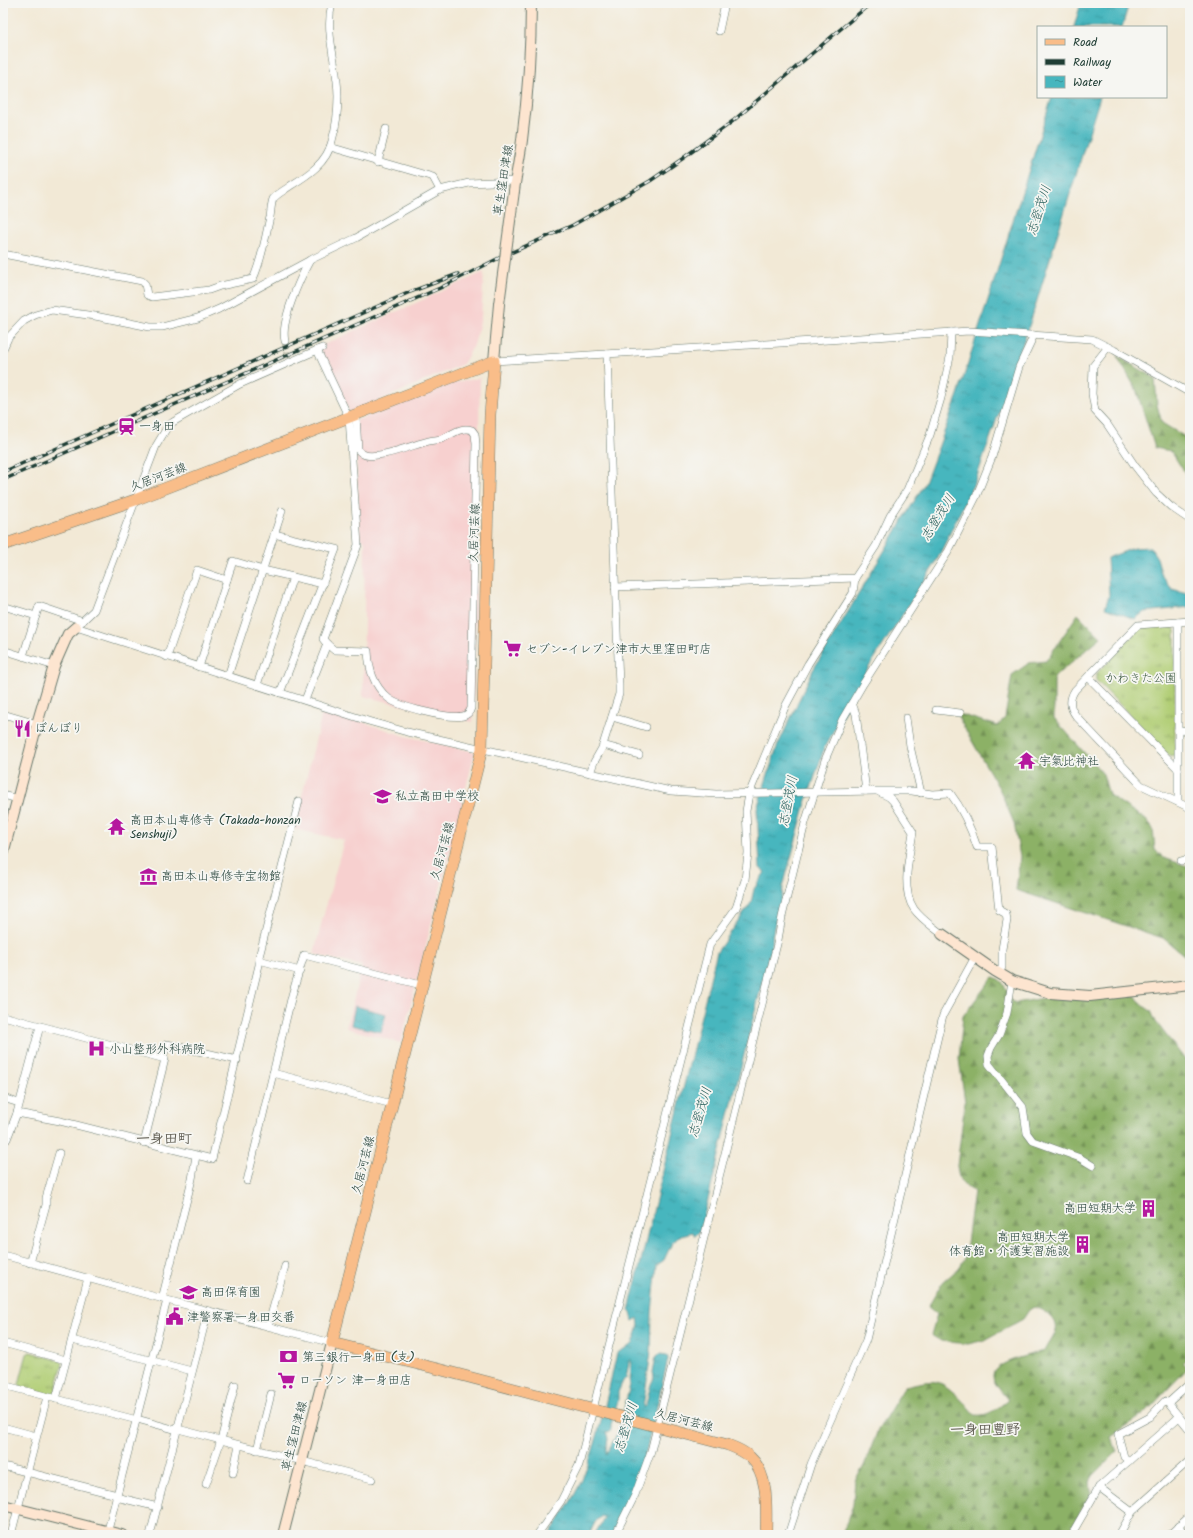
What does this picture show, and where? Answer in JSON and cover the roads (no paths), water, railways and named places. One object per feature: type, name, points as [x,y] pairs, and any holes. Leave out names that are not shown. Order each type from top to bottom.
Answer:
[{"type":"main road","name":"久居河芸線","points":[[3,545],[134,500],[494,361],[490,430],[482,749],[421,985],[332,1343],[728,1444],[750,1456],[760,1470],[763,1481],[766,1509],[766,1535]]},
{"type":"street","points":[[254,290],[253,279],[261,254],[273,200],[313,170],[328,154],[330,147],[336,122],[338,96],[328,16],[332,3]]},
{"type":"street","name":"草生窪田津線","points":[[494,361],[499,304],[527,103],[531,3]]},
{"type":"street","points":[[719,31],[725,3]]},
{"type":"street","points":[[378,162],[386,129]]},
{"type":"street","points":[[330,147],[433,177],[440,190]]},
{"type":"street","points":[[3,350],[8,338],[18,326],[31,317],[52,310],[70,311],[150,327],[162,327],[198,318],[219,309],[310,260],[356,238],[440,190],[469,183],[515,186]]},
{"type":"street","points":[[3,254],[142,281],[146,284],[148,295],[152,297],[210,290],[220,286],[253,279]]},
{"type":"street","points":[[285,341],[284,326],[310,260]]},
{"type":"street","points":[[494,361],[969,331],[1092,339],[1190,393]]},
{"type":"street","points":[[537,1535],[561,1501],[580,1465],[595,1410],[710,944],[736,908],[745,880],[748,853],[746,811],[750,794],[785,707],[808,664],[854,593],[855,578],[876,546],[890,516],[907,490],[930,435],[941,398],[950,357],[951,332]]},
{"type":"street","points":[[615,1535],[635,1495],[651,1451],[778,940],[782,917],[806,823],[825,760],[842,720],[948,552],[976,497],[992,457],[1019,367],[1032,335]]},
{"type":"street","points":[[1108,347],[1093,366],[1092,394],[1095,411],[1107,424],[1135,466],[1156,493],[1171,507],[1190,520]]},
{"type":"street","points":[[3,854],[37,724],[54,666],[68,634],[94,610],[134,500],[159,439],[168,426],[240,384],[319,349],[352,417],[358,450],[362,454],[368,456],[392,452],[430,440],[441,439],[453,432],[466,428],[472,430],[475,434],[470,711],[464,716],[453,716],[407,707],[396,703],[388,698],[375,682],[370,670],[368,651],[334,650],[323,639],[358,545],[352,417]]},
{"type":"street","points":[[590,773],[603,745],[619,694],[620,686],[607,354]]},
{"type":"street","points":[[228,676],[282,511]]},
{"type":"street","points":[[274,534],[336,549],[280,693]]},
{"type":"street","points":[[199,667],[233,561],[262,570],[323,584]]},
{"type":"street","points":[[167,657],[197,570],[227,580]]},
{"type":"street","points":[[258,685],[293,577]]},
{"type":"street","points":[[615,587],[855,578]]},
{"type":"street","points":[[3,606],[36,616]]},
{"type":"street","points":[[23,656],[39,606],[80,624],[167,657],[407,732],[671,791],[716,794],[866,791],[912,791],[932,794],[950,793],[960,806],[970,826],[977,848],[992,847],[999,910],[1006,914],[1007,920],[1002,948],[1002,967],[999,974]]},
{"type":"street","points":[[1190,621],[1138,625],[1075,690],[1070,702],[1072,712],[1141,785],[1190,808]]},
{"type":"street","points":[[1178,622],[1178,802]]},
{"type":"street","points":[[305,700],[327,644]]},
{"type":"street","points":[[3,650],[54,666]]},
{"type":"street","points":[[1088,677],[1178,769]]},
{"type":"street","points":[[852,703],[857,718],[866,791]]},
{"type":"street","points":[[936,710],[960,713]]},
{"type":"street","points":[[3,714],[37,724]]},
{"type":"street","points":[[612,717],[646,727]]},
{"type":"street","points":[[906,718],[910,746],[921,793]]},
{"type":"street","points":[[1178,730],[1190,731]]},
{"type":"street","points":[[603,745],[639,755]]},
{"type":"street","points":[[875,791],[889,797],[893,801],[913,832],[906,881],[909,900],[920,916],[942,934],[999,974],[1012,981],[1050,993],[1080,996],[1190,985]]},
{"type":"street","points":[[3,795],[17,799]]},
{"type":"street","points":[[16,1113],[60,1121],[212,1159],[237,1060],[259,960],[299,801]]},
{"type":"street","points":[[1181,861],[1190,860]]},
{"type":"street","points":[[247,1180],[292,995],[304,955],[421,985]]},
{"type":"street","points":[[788,1535],[811,1464],[866,1340],[943,1016],[975,957]]},
{"type":"street","points":[[259,960],[300,971]]},
{"type":"street","points":[[1012,981],[1007,1013],[999,1035],[988,1056],[989,1064],[1023,1107],[1027,1133],[1033,1141],[1080,1158],[1093,1166]]},
{"type":"street","points":[[3,1016],[163,1058]]},
{"type":"street","points":[[7,1139],[19,1103],[40,1026]]},
{"type":"street","points":[[144,1143],[165,1058],[163,1058],[167,1044],[237,1060]]},
{"type":"street","points":[[274,1073],[392,1104]]},
{"type":"street","points":[[3,1098],[19,1103]]},
{"type":"street","points":[[30,1263],[46,1205],[46,1198],[60,1153]]},
{"type":"street","points":[[107,1533],[151,1360],[196,1156]]},
{"type":"street","points":[[3,1255],[165,1300],[332,1343]]},
{"type":"street","points":[[268,1326],[285,1266]]},
{"type":"street","points":[[56,1399],[88,1278]]},
{"type":"street","points":[[150,1535],[208,1311]]},
{"type":"street","points":[[72,1340],[192,1371]]},
{"type":"street","points":[[3,1343],[66,1360]]},
{"type":"street","name":"草生窪田津線","points":[[283,1535],[332,1343]]},
{"type":"street","points":[[1129,1461],[1124,1457],[1118,1434],[1150,1417],[1165,1401],[1168,1403],[1190,1383]]},
{"type":"street","points":[[3,1385],[372,1479]]},
{"type":"street","points":[[206,1484],[221,1440],[235,1385]]},
{"type":"street","points":[[257,1450],[271,1394]]},
{"type":"street","points":[[11,1535],[46,1397]]},
{"type":"street","points":[[1168,1403],[1190,1430]]},
{"type":"street","points":[[1074,1535],[1074,1530],[1099,1487],[1179,1417]]},
{"type":"street","points":[[3,1427],[36,1436]]},
{"type":"street","points":[[233,1473],[239,1445]]},
{"type":"street","points":[[1119,1535],[1132,1512],[1190,1460]]},
{"type":"street","points":[[3,1466],[158,1507]]},
{"type":"street","points":[[1099,1487],[1132,1512]]},
{"type":"street","points":[[3,1505],[107,1533],[122,1535]]},
{"type":"street","points":[[1169,1535],[1190,1516]]},
{"type":"street","points":[[1178,1526],[1186,1535]]},
{"type":"water","points":[[1081,3],[1129,3],[1122,26],[1074,26]]},
{"type":"water","name":"志登茂川","points":[[1052,98],[1100,98],[1030,323],[976,479],[935,564],[869,667],[825,746],[805,806],[783,887],[772,936],[772,943],[700,1231],[695,1236],[693,1232],[681,1235],[672,1243],[664,1260],[657,1265],[652,1312],[651,1351],[643,1408],[646,1405],[654,1378],[653,1372],[656,1357],[659,1354],[667,1355],[668,1359],[646,1452],[634,1491],[612,1535],[595,1535],[605,1517],[602,1517],[597,1520],[589,1535],[549,1535],[575,1494],[588,1465],[602,1417],[617,1353],[633,1344],[639,1325],[638,1318],[633,1321],[629,1310],[717,952],[751,903],[754,889],[765,872],[760,868],[757,808],[777,747],[813,670],[925,483],[958,395]],"holes":[[[631,1359],[630,1385],[618,1433],[606,1454],[608,1439],[606,1431],[609,1432],[611,1429],[618,1401],[618,1392],[626,1378]]]},
{"type":"water","points":[[1150,547],[1157,558],[1162,576],[1172,589],[1190,594],[1190,607],[1144,612],[1135,619],[1105,608],[1109,595],[1107,558],[1134,548]]},
{"type":"water","points":[[355,1006],[386,1014],[381,1032],[351,1025]]},
{"type":"waterway","points":[[3,658],[4,653]]},
{"type":"tunnel","points":[[285,341],[288,363]]},
{"type":"railway","points":[[3,480],[440,288],[499,258],[573,225],[650,181],[682,159],[733,121],[871,3]]},
{"type":"railway","points":[[3,472],[410,292],[458,274]]},
{"type":"place","name":"一身田","points":[[126,426]]},
{"type":"place","name":"セブン-イレブン津市大里窪田町店","points":[[513,649]]},
{"type":"place","name":"ぼんぼり","points":[[22,728]]},
{"type":"place","name":"宇氣比神社","points":[[1026,761]]},
{"type":"place","name":"私立高田中学校","points":[[382,796]]},
{"type":"place","name":"高田本山専修寺 (Takada-honzan Senshuji)","points":[[117,827]]},
{"type":"place","name":"高田本山専修寺宝物館","points":[[148,876]]},
{"type":"place","name":"小山整形外科病院","points":[[96,1049]]},
{"type":"place","name":"高田短期大学","points":[[1149,1208]]},
{"type":"place","name":"高田短期大学 体育館・介護実習施設","points":[[1082,1244]]},
{"type":"place","name":"高田保育園","points":[[188,1292]]},
{"type":"place","name":"津警察署一身田交番","points":[[174,1317]]},
{"type":"place","name":"第三銀行一身田 (支)","points":[[289,1357]]},
{"type":"place","name":"ローソン 津一身田店","points":[[286,1380]]},
{"type":"district","name":"一身田町","points":[[164,1138]]},
{"type":"district","name":"一身田豊野","points":[[985,1429]]},
{"type":"park label","name":"かわきた公園","points":[[1141,678]]}]
